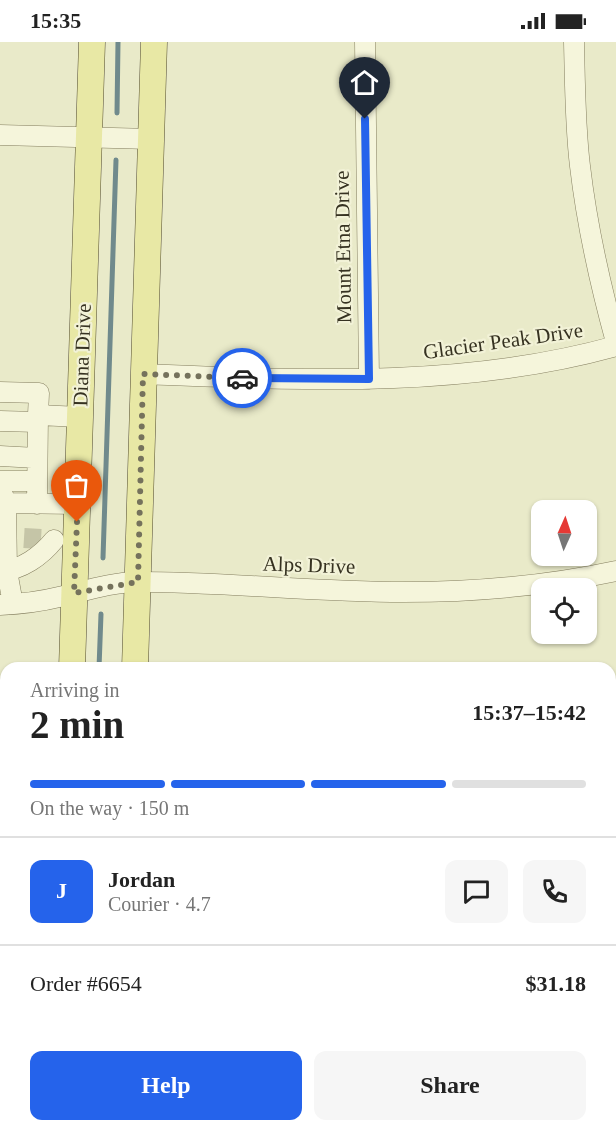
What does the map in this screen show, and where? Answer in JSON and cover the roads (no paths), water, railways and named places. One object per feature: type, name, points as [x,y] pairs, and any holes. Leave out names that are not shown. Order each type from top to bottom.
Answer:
[{"type":"main road","name":"Diana Drive","points":[[72,662],[74,593],[41,539],[77,504],[92,42]]},
{"type":"main road","points":[[135,662],[154,42]]},
{"type":"street","name":"Mount Etna Drive","points":[[365,42],[369,379]]},
{"type":"street","points":[[574,42],[580,165],[586,211],[602,292],[616,344]]},
{"type":"street","points":[[0,135],[151,139]]},
{"type":"street","name":"Glacier Peak Drive","points":[[143,374],[278,379],[433,377],[484,372],[559,360],[616,344]]},
{"type":"street","points":[[0,392],[39,393],[37,504]]},
{"type":"street","points":[[0,434],[38,424],[80,417]]},
{"type":"street","points":[[0,421],[38,424]]},
{"type":"street","points":[[0,456],[37,470]]},
{"type":"street","points":[[0,469],[37,470]]},
{"type":"street","points":[[0,481],[37,470]]},
{"type":"street","points":[[2,498],[37,504],[77,504]]},
{"type":"street","points":[[2,498],[41,539],[45,552],[4,571]]},
{"type":"street","points":[[4,571],[41,539]]},
{"type":"street","points":[[4,571],[7,605]]},
{"type":"street","name":"Alps Drive","points":[[7,605],[138,582],[457,592],[576,580],[616,572]]},
{"type":"waterway","points":[[117,113],[118,42]]},
{"type":"waterway","points":[[103,558],[116,160]]},
{"type":"waterway","points":[[99,662],[101,614]]},
{"type":"tunnel","points":[[24,538],[41,539]]}]
